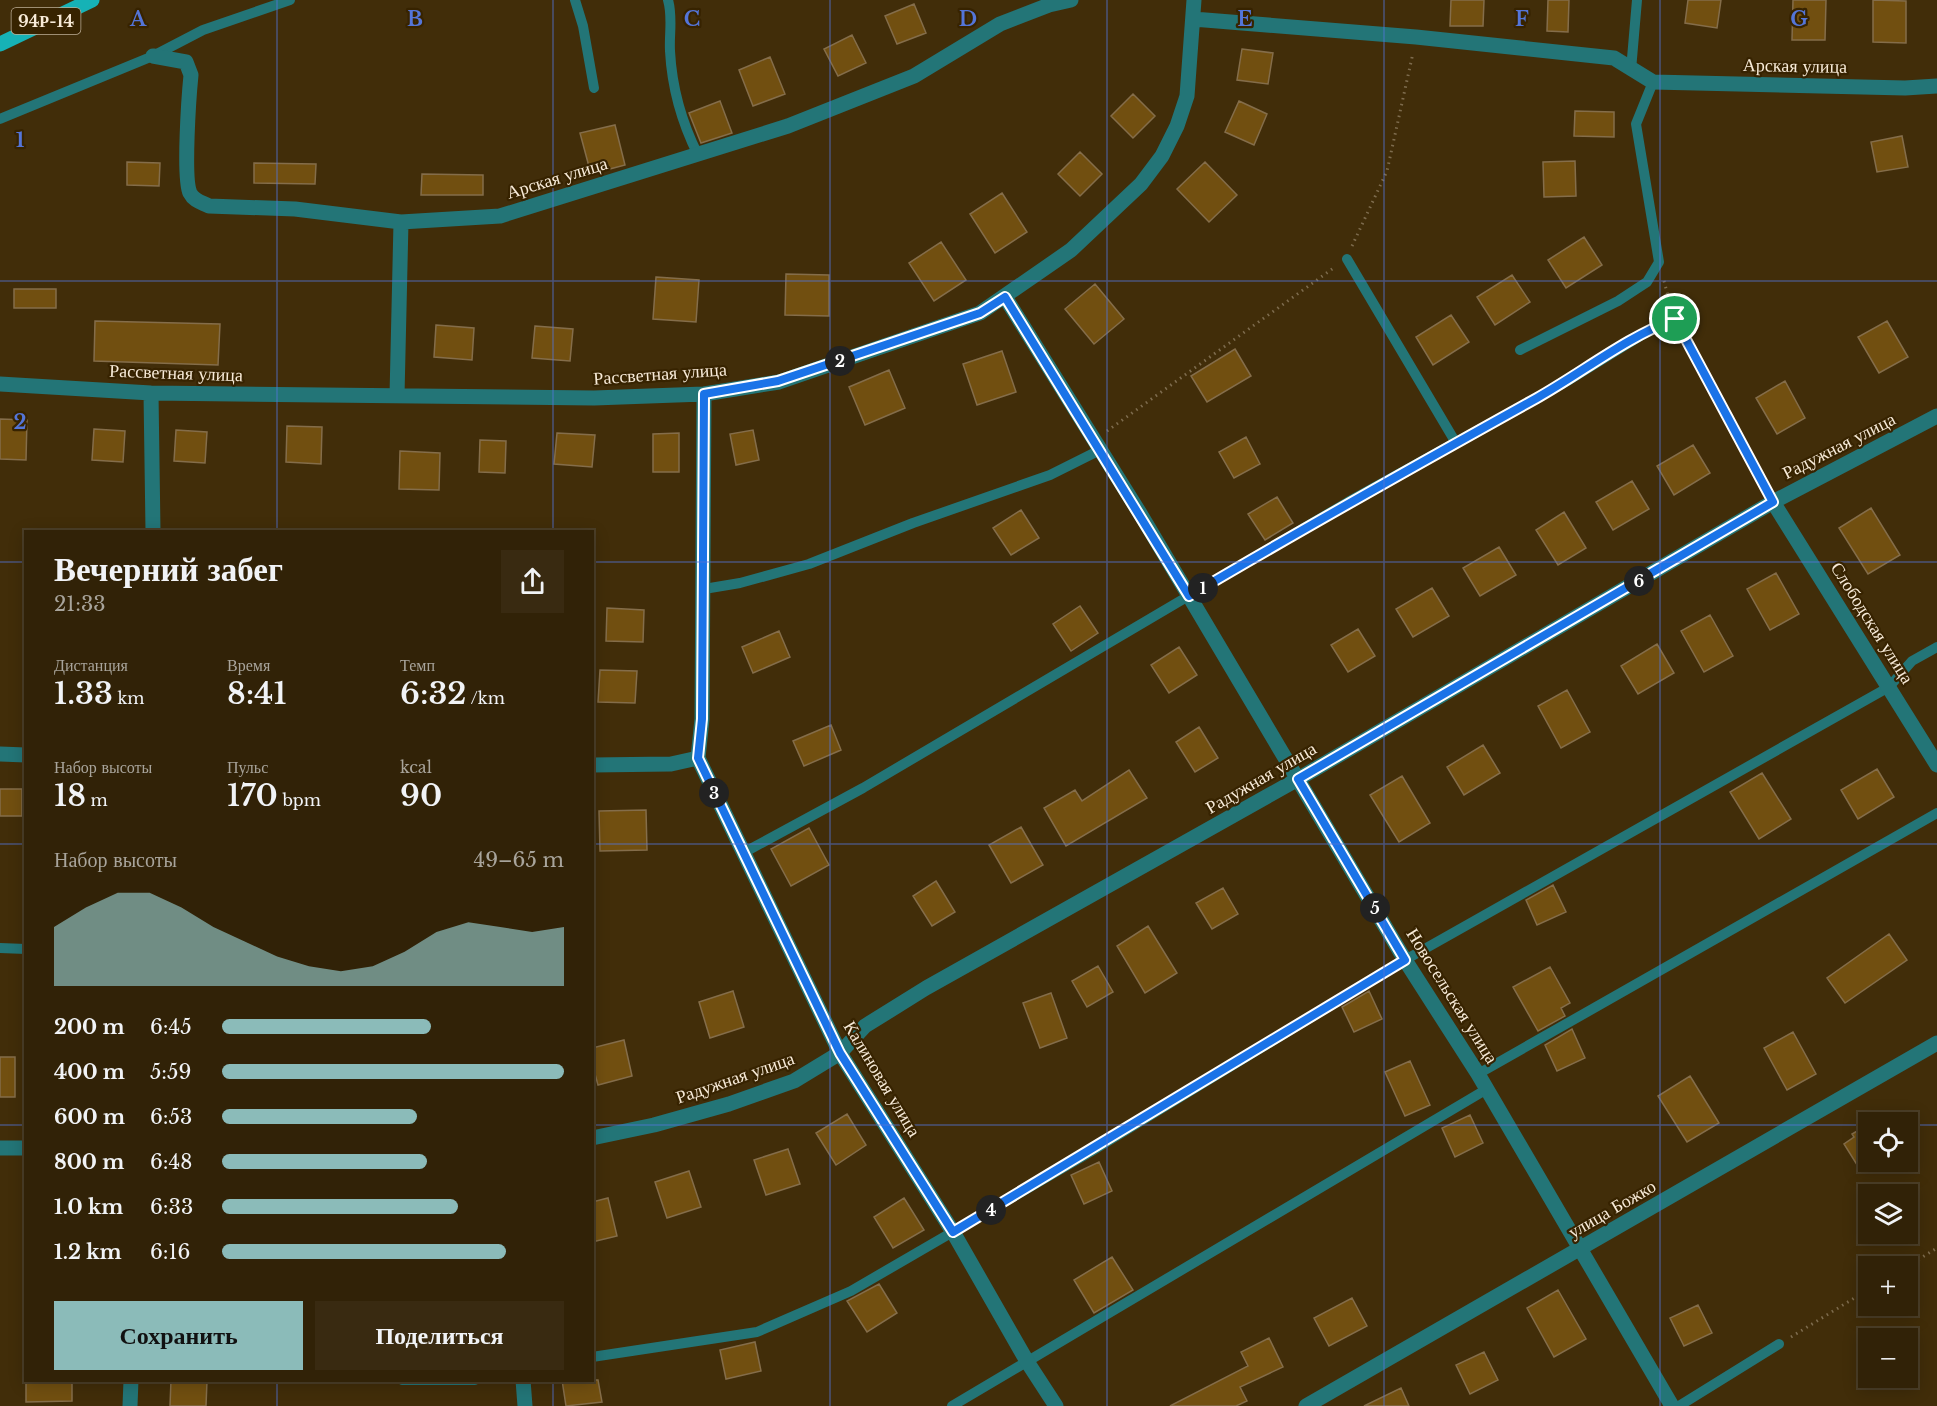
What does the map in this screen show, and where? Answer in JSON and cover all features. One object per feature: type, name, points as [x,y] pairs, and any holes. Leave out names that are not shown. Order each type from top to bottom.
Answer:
[{"type":"main road","name":"94Р-14","points":[[0,44],[92,0]]},
{"type":"street","name":"Арская улица","points":[[153,57],[186,62],[191,75],[188,172],[189,191],[196,201],[209,206],[295,209],[401,222],[500,216],[789,126],[914,76],[1000,24],[1049,5],[1071,0]]},
{"type":"street","name":"Рассветная улица","points":[[0,384],[151,393],[594,399],[704,394],[789,378],[980,313],[1071,250],[1141,184],[1162,156],[1178,126],[1187,96],[1194,0]]},
{"type":"street","points":[[1193,19],[1416,37],[1614,58],[1653,82]]},
{"type":"street","name":"Арская улица","points":[[1653,82],[1905,88],[1937,86]]},
{"type":"street","points":[[397,396],[401,222]]},
{"type":"street","name":"Новосельская улица","points":[[1005,297],[1141,515],[1405,960],[1478,1074],[1672,1406]]},
{"type":"street","points":[[151,393],[153,530]]},
{"type":"street","points":[[594,765],[671,764],[698,758],[702,719],[704,394]]},
{"type":"street","name":"Радужная улица","points":[[594,1138],[654,1125],[740,1100],[794,1081],[840,1053],[866,1026],[926,988],[1298,779],[1773,502],[1937,416]]},
{"type":"street","name":"Слободская улица","points":[[1773,502],[1935,759]]},
{"type":"street","points":[[0,754],[24,754]]},
{"type":"street","name":"Калиновая улица","points":[[698,758],[840,1053],[953,1232],[1028,1363],[1056,1406]]},
{"type":"street","name":"улица Божко","points":[[1306,1406],[1581,1250],[1937,1042]]},
{"type":"street","points":[[0,1148],[24,1148]]},
{"type":"street","points":[[130,1406],[131,1382]]},
{"type":"street","points":[[523,1382],[525,1406]]},
{"type":"lane","points":[[0,119],[153,57],[203,30],[291,0]]},
{"type":"lane","points":[[575,0],[583,26],[594,88]]},
{"type":"lane","points":[[668,0],[671,11],[670,51],[674,96],[685,129],[698,155]]},
{"type":"lane","points":[[1631,70],[1637,0]]},
{"type":"lane","points":[[1520,350],[1618,301],[1647,282],[1659,262],[1636,124],[1653,82]]},
{"type":"lane","points":[[1347,259],[1455,443]]},
{"type":"lane","points":[[743,854],[863,788],[1189,596],[1569,380],[1658,326],[1675,319]]},
{"type":"lane","points":[[704,589],[740,583],[809,564],[913,523],[1050,475],[1097,446]]},
{"type":"lane","points":[[594,1357],[757,1332],[851,1291],[1405,960],[1889,687],[1912,661],[1937,647]]},
{"type":"lane","points":[[1478,1074],[1937,813]]},
{"type":"lane","points":[[0,948],[24,948]]},
{"type":"lane","points":[[952,1406],[1487,1089]]},
{"type":"lane","points":[[1679,1406],[1779,1344]]},
{"type":"path","points":[[1097,446],[1347,259],[1387,171],[1416,37]]},
{"type":"path","points":[[1659,262],[1675,319],[1773,502]]},
{"type":"path","points":[[1918,1260],[1937,1248]]},
{"type":"path","points":[[1779,1344],[1858,1296]]},
{"type":"building","points":[[1451,0],[1484,0],[1483,26],[1450,26]]},
{"type":"building","points":[[1548,0],[1569,0],[1568,32],[1547,31]]},
{"type":"building","points":[[1688,0],[1721,0],[1717,28],[1685,23]]},
{"type":"building","points":[[1793,0],[1826,0],[1825,40],[1792,40]]},
{"type":"building","points":[[1873,0],[1906,1],[1906,43],[1873,42]]},
{"type":"building","points":[[914,4],[926,33],[897,44],[885,16]]},
{"type":"building","points":[[852,35],[866,63],[838,76],[824,49]]},
{"type":"building","points":[[1242,49],[1273,53],[1268,84],[1237,80]]},
{"type":"building","points":[[770,57],[785,94],[753,106],[739,70]]},
{"type":"building","points":[[1133,94],[1155,116],[1133,138],[1111,116]]},
{"type":"building","points":[[720,101],[732,133],[701,143],[689,113]]},
{"type":"building","points":[[1239,101],[1267,114],[1254,145],[1225,132]]},
{"type":"building","points":[[1575,111],[1614,112],[1614,137],[1574,136]]},
{"type":"building","points":[[615,125],[625,165],[591,174],[580,133]]},
{"type":"building","points":[[1902,136],[1908,167],[1877,172],[1871,142]]},
{"type":"building","points":[[1080,152],[1102,174],[1080,196],[1058,174]]},
{"type":"building","points":[[1575,161],[1576,196],[1544,197],[1543,162]]},
{"type":"building","points":[[127,162],[160,163],[159,186],[127,185]]},
{"type":"building","points":[[1205,162],[1237,195],[1209,222],[1177,189]]},
{"type":"building","points":[[254,163],[316,164],[315,184],[254,183]]},
{"type":"building","points":[[422,174],[483,175],[483,195],[421,195]]},
{"type":"building","points":[[1002,193],[1027,232],[995,253],[970,214]]},
{"type":"building","points":[[1584,237],[1602,265],[1566,288],[1548,260]]},
{"type":"building","points":[[941,242],[966,280],[934,301],[909,263]]},
{"type":"building","points":[[786,274],[829,275],[829,316],[785,315]]},
{"type":"building","points":[[1512,275],[1530,302],[1495,325],[1477,297]]},
{"type":"building","points":[[656,277],[699,280],[696,322],[653,319]]},
{"type":"building","points":[[1095,284],[1124,319],[1094,344],[1065,309]]},
{"type":"building","points":[[14,289],[56,289],[56,308],[14,308]]},
{"type":"building","points":[[1451,315],[1469,342],[1433,365],[1416,337]]},
{"type":"building","points":[[95,321],[220,324],[218,365],[94,361]]},
{"type":"building","points":[[1887,321],[1908,357],[1879,373],[1858,337]]},
{"type":"building","points":[[436,325],[474,328],[472,360],[434,357]]},
{"type":"building","points":[[535,326],[573,329],[570,361],[532,358]]},
{"type":"building","points":[[1235,349],[1251,376],[1207,402],[1191,376]]},
{"type":"building","points":[[1002,351],[1016,392],[977,405],[963,364]]},
{"type":"building","points":[[889,370],[905,408],[865,425],[849,387]]},
{"type":"building","points":[[1785,381],[1805,418],[1777,434],[1756,398]]},
{"type":"building","points":[[0,419],[27,420],[26,460],[0,459]]},
{"type":"building","points":[[287,426],[322,427],[321,464],[286,462]]},
{"type":"building","points":[[94,429],[125,431],[123,462],[92,460]]},
{"type":"building","points":[[176,430],[207,432],[205,463],[174,461]]},
{"type":"building","points":[[753,430],[759,460],[736,465],[730,434]]},
{"type":"building","points":[[557,433],[595,435],[592,467],[554,464]]},
{"type":"building","points":[[679,433],[679,472],[653,472],[653,434]]},
{"type":"building","points":[[1246,437],[1260,464],[1234,478],[1219,452]]},
{"type":"building","points":[[480,440],[506,441],[505,473],[479,472]]},
{"type":"building","points":[[1693,445],[1710,473],[1674,495],[1657,466]]},
{"type":"building","points":[[400,451],[440,453],[439,490],[399,489]]},
{"type":"building","points":[[1632,481],[1649,509],[1613,530],[1596,502]]},
{"type":"building","points":[[1277,497],[1293,523],[1265,540],[1248,514]]},
{"type":"building","points":[[1871,508],[1900,555],[1868,574],[1839,528]]},
{"type":"building","points":[[1021,510],[1039,538],[1011,555],[993,528]]},
{"type":"building","points":[[1564,512],[1586,548],[1558,565],[1536,530]]},
{"type":"building","points":[[1499,547],[1516,575],[1480,596],[1463,568]]},
{"type":"building","points":[[1776,573],[1799,614],[1770,630],[1747,589]]},
{"type":"building","points":[[1432,588],[1449,616],[1413,637],[1396,609]]},
{"type":"building","points":[[1080,606],[1098,633],[1071,651],[1053,624]]},
{"type":"building","points":[[607,608],[644,610],[643,642],[606,641]]},
{"type":"building","points":[[1710,615],[1733,656],[1704,672],[1681,631]]},
{"type":"building","points":[[1358,629],[1375,656],[1348,672],[1331,645]]},
{"type":"building","points":[[779,631],[790,657],[753,673],[742,647]]},
{"type":"building","points":[[1657,644],[1674,673],[1638,694],[1621,666]]},
{"type":"building","points":[[1179,647],[1197,675],[1169,693],[1151,665]]},
{"type":"building","points":[[600,670],[637,671],[635,703],[598,702]]},
{"type":"building","points":[[1567,690],[1590,732],[1561,748],[1538,706]]},
{"type":"building","points":[[831,725],[841,750],[804,766],[793,741]]},
{"type":"building","points":[[1199,727],[1218,758],[1195,772],[1176,742]]},
{"type":"building","points":[[1483,745],[1500,773],[1464,795],[1447,767]]},
{"type":"building","points":[[1877,769],[1894,797],[1858,819],[1841,790]]},
{"type":"building","points":[[1129,770],[1147,798],[1066,846],[1044,808],[1075,790],[1082,801]]},
{"type":"building","points":[[1762,773],[1791,819],[1759,839],[1730,792]]},
{"type":"building","points":[[1402,776],[1430,823],[1399,842],[1370,795]]},
{"type":"building","points":[[0,789],[22,789],[22,816],[0,816]]},
{"type":"building","points":[[646,810],[647,850],[600,851],[599,811]]},
{"type":"building","points":[[1021,827],[1043,865],[1011,883],[989,845]]},
{"type":"building","points":[[809,828],[829,865],[791,886],[771,849]]},
{"type":"building","points":[[936,881],[955,912],[932,926],[913,896]]},
{"type":"building","points":[[1553,885],[1566,912],[1537,925],[1526,900]]},
{"type":"building","points":[[1223,888],[1238,914],[1212,929],[1196,903]]},
{"type":"building","points":[[1148,926],[1177,973],[1145,993],[1117,946]]},
{"type":"building","points":[[1889,934],[1907,960],[1845,1003],[1827,978]]},
{"type":"building","points":[[1098,966],[1113,992],[1087,1007],[1072,981]]},
{"type":"building","points":[[1550,967],[1570,1003],[1561,1008],[1565,1016],[1538,1031],[1513,987]]},
{"type":"building","points":[[733,991],[744,1027],[710,1038],[699,1002]]},
{"type":"building","points":[[1369,991],[1382,1019],[1354,1032],[1342,1007]]},
{"type":"building","points":[[1051,993],[1067,1038],[1040,1048],[1023,1003]]},
{"type":"building","points":[[1572,1029],[1585,1058],[1557,1071],[1545,1045]]},
{"type":"building","points":[[1793,1032],[1816,1074],[1787,1090],[1764,1048]]},
{"type":"building","points":[[624,1040],[632,1076],[598,1085],[594,1070],[594,1048]]},
{"type":"building","points":[[0,1057],[15,1057],[15,1097],[0,1097]]},
{"type":"building","points":[[1410,1061],[1430,1105],[1405,1116],[1385,1072]]},
{"type":"building","points":[[1690,1076],[1719,1123],[1687,1142],[1658,1096]]},
{"type":"building","points":[[847,1114],[866,1145],[836,1165],[816,1133]]},
{"type":"building","points":[[1470,1115],[1483,1143],[1455,1157],[1442,1128]]},
{"type":"building","points":[[1858,1130],[1858,1166],[1844,1144],[1854,1137],[1852,1134]]},
{"type":"building","points":[[788,1149],[800,1184],[766,1195],[754,1160]]},
{"type":"building","points":[[1099,1162],[1112,1191],[1084,1204],[1071,1175]]},
{"type":"building","points":[[689,1171],[701,1207],[667,1218],[655,1182]]},
{"type":"building","points":[[608,1198],[617,1236],[594,1242],[594,1202]]},
{"type":"building","points":[[904,1198],[924,1230],[893,1248],[874,1217]]},
{"type":"building","points":[[1112,1257],[1133,1290],[1094,1313],[1074,1280]]},
{"type":"building","points":[[879,1284],[897,1313],[867,1332],[847,1301]]},
{"type":"building","points":[[1558,1290],[1586,1339],[1554,1357],[1527,1308]]},
{"type":"building","points":[[1352,1298],[1367,1326],[1329,1346],[1314,1318]]},
{"type":"building","points":[[1698,1305],[1712,1333],[1684,1346],[1670,1318]]},
{"type":"building","points":[[1269,1338],[1283,1367],[1240,1387],[1247,1401],[1236,1406],[1170,1406],[1248,1366],[1241,1352]]},
{"type":"building","points":[[755,1342],[761,1371],[726,1379],[720,1350]]},
{"type":"building","points":[[1484,1352],[1498,1380],[1470,1394],[1456,1365]]},
{"type":"building","points":[[598,1380],[602,1402],[566,1406],[562,1382]]},
{"type":"building","points":[[26,1382],[72,1382],[72,1401],[26,1402]]},
{"type":"building","points":[[171,1382],[207,1382],[206,1406],[170,1406]]},
{"type":"building","points":[[1401,1388],[1409,1406],[1364,1406]]},
{"type":"route","points":[[1005,297],[1189,596],[1348,502],[1569,380],[1658,326],[1675,319],[1773,502],[1298,779],[1405,960],[1092,1151],[953,1232],[840,1053],[771,914],[698,758],[702,719],[704,394],[778,381],[854,357],[980,313],[1005,297]]}]
